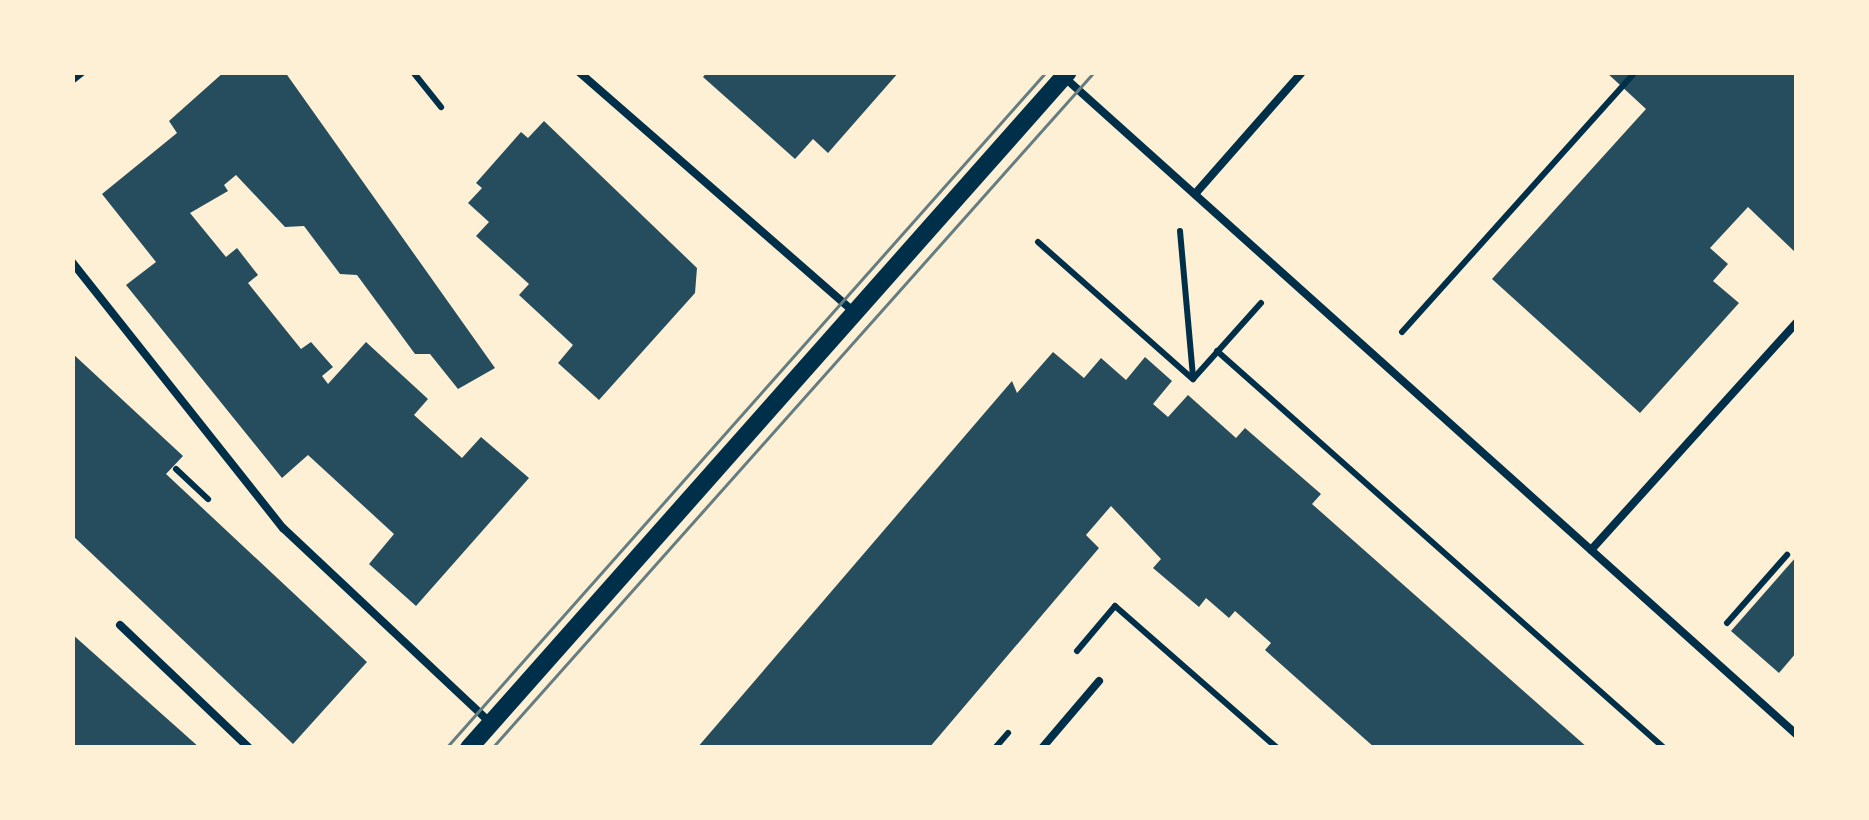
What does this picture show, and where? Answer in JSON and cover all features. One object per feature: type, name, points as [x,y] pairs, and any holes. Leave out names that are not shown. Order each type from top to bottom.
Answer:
[{"type":"street","points":[[468,748],[1066,75]]},
{"type":"lane","points":[[72,80],[82,72]]},
{"type":"lane","points":[[579,72],[854,312]]},
{"type":"lane","points":[[1195,194],[1302,72]]},
{"type":"lane","points":[[1066,75],[1796,734]]},
{"type":"lane","points":[[72,262],[284,528],[491,723]]},
{"type":"lane","points":[[1591,550],[1796,324]]},
{"type":"lane","points":[[120,625],[249,748]]},
{"type":"lane","points":[[1042,748],[1099,681]]},
{"type":"path","points":[[413,72],[441,107]]},
{"type":"path","points":[[1378,358],[1635,72]]},
{"type":"path","points":[[1193,379],[1179,212],[1195,194]]},
{"type":"path","points":[[1038,242],[1193,379]]},
{"type":"path","points":[[1193,379],[1286,276]]},
{"type":"path","points":[[1217,351],[1664,748]]},
{"type":"path","points":[[1719,632],[1787,555]]},
{"type":"building","points":[[224,72],[285,72],[495,368],[458,389],[430,354],[415,354],[357,275],[340,274],[304,226],[285,227],[236,175],[224,185],[228,191],[190,213],[226,257],[237,248],[258,275],[248,283],[301,349],[311,342],[333,367],[322,376],[328,384],[366,342],[428,399],[414,415],[462,458],[481,437],[529,478],[416,606],[369,564],[394,534],[308,455],[282,478],[126,285],[156,262],[102,194],[177,133],[169,121]]},
{"type":"building","points":[[707,72],[899,72],[828,153],[813,139],[795,159],[703,77]]},
{"type":"building","points":[[1606,72],[1796,72],[1796,253],[1748,207],[1710,248],[1728,264],[1713,281],[1739,303],[1640,413],[1492,279],[1646,109]]},
{"type":"building","points":[[544,121],[697,268],[695,293],[599,400],[558,363],[573,345],[519,295],[529,284],[476,236],[489,222],[468,203],[482,188],[476,183],[521,132],[528,138]]},
{"type":"building","points":[[1053,352],[1084,378],[1101,358],[1126,380],[1145,357],[1172,381],[1153,404],[1168,417],[1188,395],[1236,438],[1245,428],[1321,494],[1312,504],[1588,748],[1375,748],[1265,650],[1271,643],[1235,611],[1229,618],[1206,598],[1199,607],[1153,568],[1161,559],[1111,506],[1086,535],[1099,548],[929,748],[697,748],[1012,381],[1017,393]]},
{"type":"building","points":[[72,353],[183,456],[166,474],[367,662],[293,744],[72,535]]},
{"type":"building","points":[[1796,557],[1796,653],[1779,673],[1731,631]]},
{"type":"building","points":[[72,634],[200,748],[72,748]]},
{"type":"tram line","points":[[446,748],[1046,72]]},
{"type":"tram line","points":[[492,748],[1094,72]]}]
